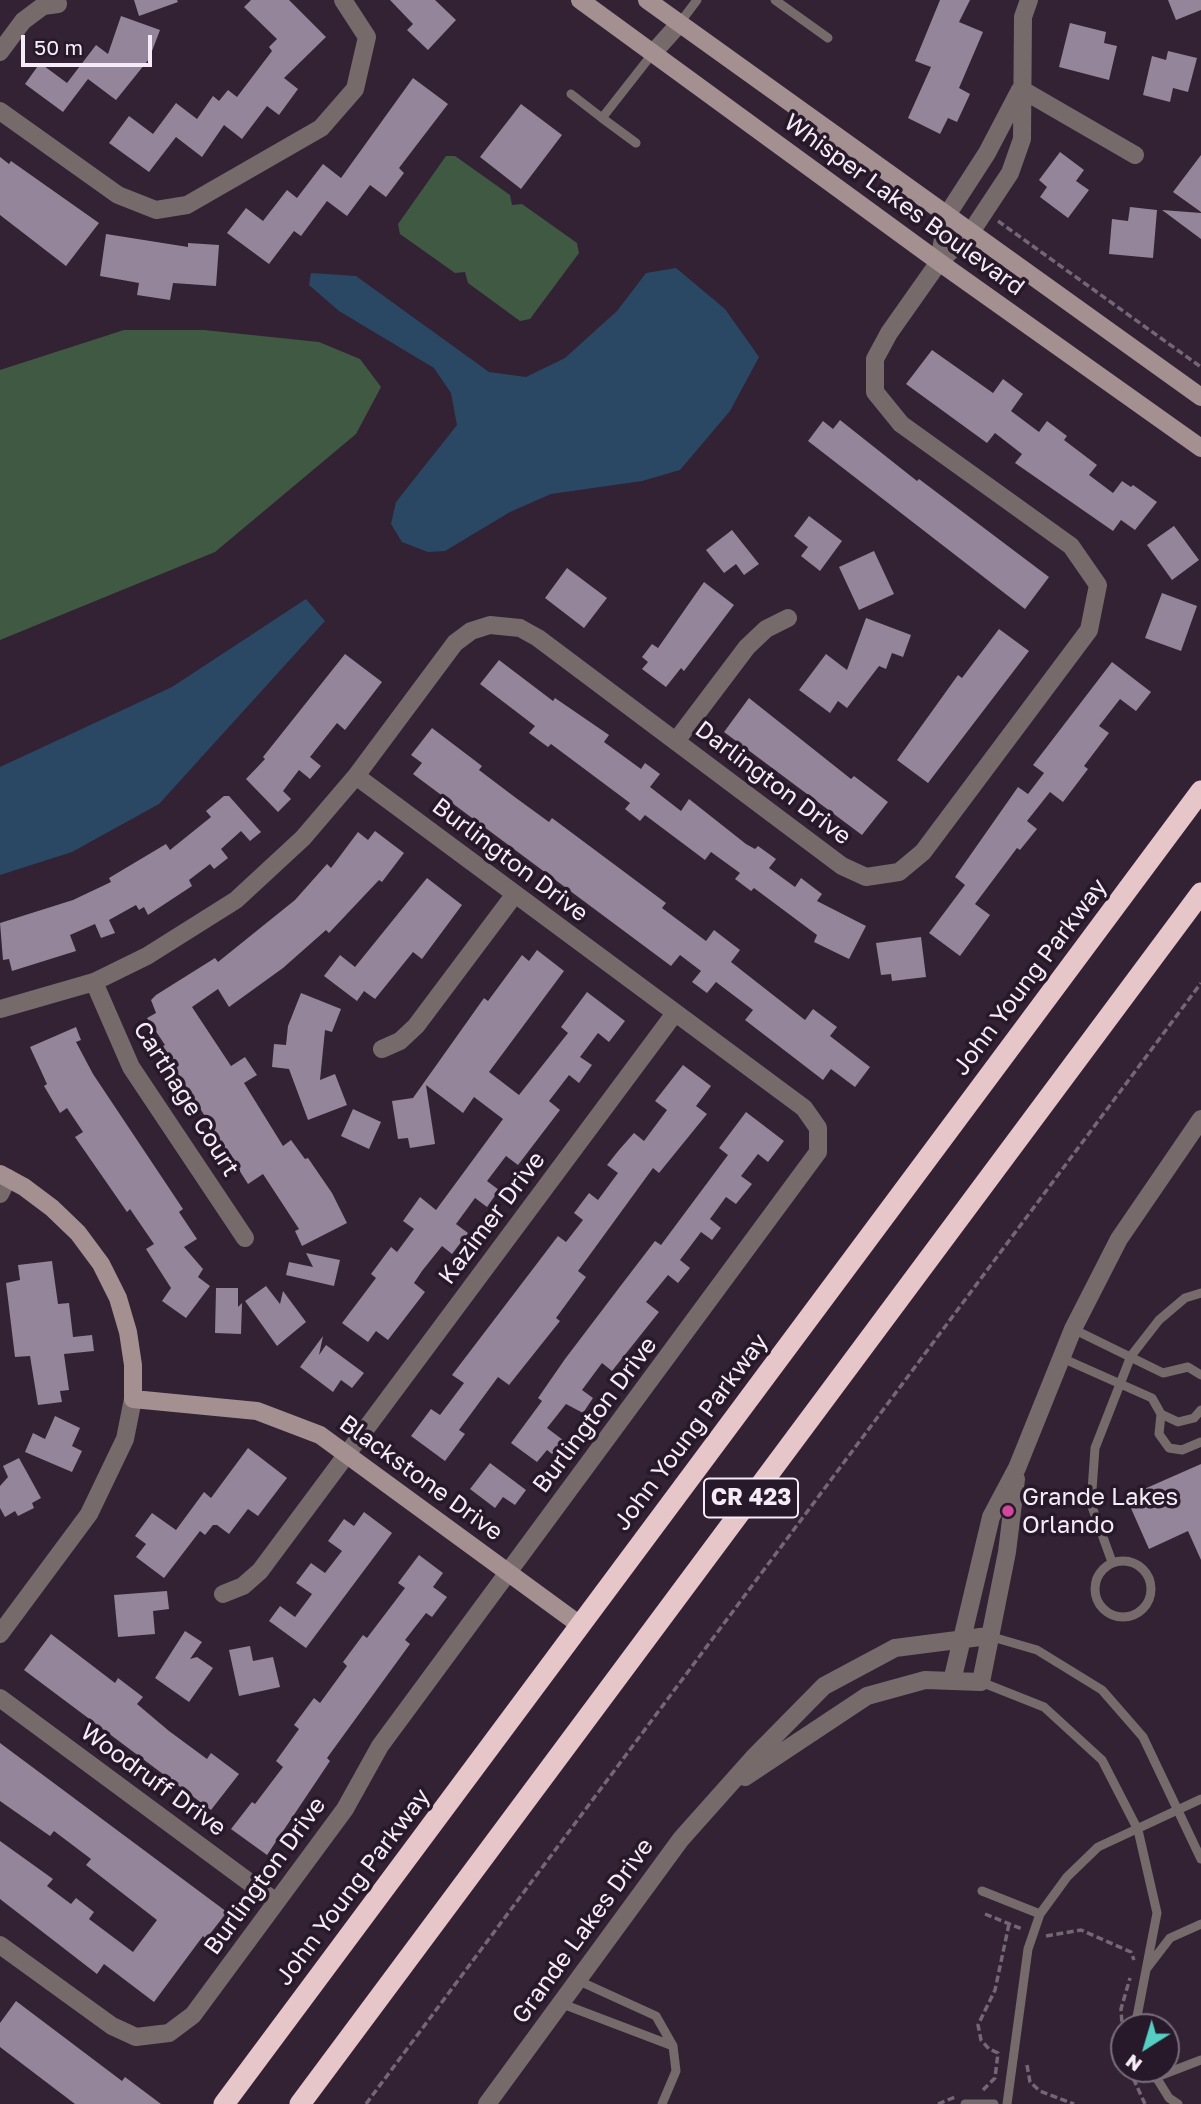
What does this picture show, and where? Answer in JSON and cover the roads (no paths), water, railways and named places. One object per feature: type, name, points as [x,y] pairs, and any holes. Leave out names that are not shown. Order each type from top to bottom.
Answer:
[{"type":"highway","name":"John Young Parkway","points":[[224,2104],[1201,792]]},
{"type":"highway","name":"CR 423","points":[[300,2104],[1201,893]]},
{"type":"street","points":[[0,111],[118,195],[156,210],[187,205],[321,128],[355,89],[367,37],[343,0]]},
{"type":"street","name":"Whisper Lakes Boulevard","points":[[580,0],[939,262],[1201,447]]},
{"type":"street","name":"Whisper Lakes Boulevard","points":[[647,0],[1201,397]]},
{"type":"street","points":[[939,262],[971,232],[1010,173],[1022,139],[1023,17],[1028,0]]},
{"type":"street","points":[[0,52],[23,21],[43,6],[58,4]]},
{"type":"street","points":[[653,54],[679,23]]},
{"type":"street","points":[[1021,89],[1135,155]]},
{"type":"street","points":[[939,262],[947,215],[987,153],[1021,89]]},
{"type":"street","name":"Darlington Drive","points":[[0,1009],[94,982],[147,956],[236,900],[303,838],[356,776],[455,643],[471,631],[490,625],[510,625],[538,638],[842,866],[866,877],[899,872],[923,852],[1089,630],[1098,585],[1071,546],[901,424],[875,392],[875,359],[939,262]]},
{"type":"street","points":[[676,741],[747,647],[766,629],[788,618]]},
{"type":"street","name":"Burlington Drive","points":[[0,1945],[112,2026],[136,2037],[169,2033],[193,2015],[345,1809],[380,1746],[818,1152],[818,1128],[804,1108],[356,776]]},
{"type":"street","points":[[382,1049],[400,1041],[416,1026],[515,894]]},
{"type":"street","name":"Carthage Court","points":[[94,982],[131,1067],[245,1238]]},
{"type":"street","name":"Kazimer Drive","points":[[223,1594],[253,1579],[675,1013]]},
{"type":"street","points":[[952,1681],[991,1517],[1017,1468],[1073,1329],[1119,1239],[1201,1118]]},
{"type":"street","points":[[0,1634],[89,1514],[125,1439],[133,1399],[131,1348],[111,1281],[90,1248],[65,1220],[38,1196],[3,1182]]},
{"type":"street","name":"Blackstone Drive","points":[[133,1399],[257,1411],[306,1428],[348,1452],[580,1625]]},
{"type":"street","points":[[981,1682],[988,1636],[1007,1552],[1017,1468]]},
{"type":"street","name":"Grande Lakes Drive","points":[[487,2104],[681,1839],[824,1686],[895,1648],[988,1636]]},
{"type":"street","name":"Grande Lakes Drive","points":[[725,1790],[867,1696],[925,1680],[981,1682]]},
{"type":"street","name":"Woodruff Drive","points":[[0,1698],[276,1902]]},
{"type":"lane","points":[[679,23],[696,0]]},
{"type":"lane","points":[[775,0],[828,38]]},
{"type":"lane","points":[[602,118],[653,54]]},
{"type":"lane","points":[[571,94],[636,143]]},
{"type":"lane","points":[[1112,1562],[1091,1504],[1095,1448],[1132,1356],[1159,1320],[1185,1298],[1201,1293]]},
{"type":"lane","points":[[1073,1329],[1163,1373],[1188,1367],[1201,1375]]},
{"type":"lane","points":[[1062,1358],[1152,1398],[1160,1414],[1159,1434],[1169,1448],[1182,1450],[1201,1442]]},
{"type":"lane","points":[[1160,1414],[1178,1423],[1194,1418],[1201,1410]]},
{"type":"lane","points":[[1112,1562],[1135,1563],[1151,1579],[1152,1595],[1141,1613],[1115,1618],[1098,1605],[1095,1582],[1112,1562]]},
{"type":"lane","points":[[988,1636],[1037,1650],[1102,1690],[1143,1737],[1201,1859]]},
{"type":"lane","points":[[981,1682],[1044,1707],[1102,1760],[1138,1830],[1157,1913],[1138,2013]]},
{"type":"lane","points":[[1007,2104],[1033,1933],[1040,1914],[1067,1877],[1098,1847],[1201,1799]]},
{"type":"lane","points":[[982,1891],[1040,1914]]},
{"type":"lane","points":[[1146,1970],[1170,1938],[1201,1924]]},
{"type":"lane","points":[[577,1980],[656,2016],[673,2046],[676,2071],[663,2104]]},
{"type":"lane","points":[[560,2003],[673,2046]]},
{"type":"lane","points":[[1180,2066],[1201,2060]]},
{"type":"lane","points":[[1159,2083],[1169,2098],[1178,2104]]},
{"type":"lane","points":[[963,2100],[994,2104]]},
{"type":"water","points":[[676,268],[725,309],[759,357],[730,411],[680,470],[642,481],[551,494],[510,512],[445,551],[428,552],[402,542],[391,524],[396,502],[457,425],[451,393],[434,368],[339,311],[309,285],[311,273],[356,276],[489,372],[526,377],[565,358],[617,311],[646,273]]},
{"type":"water","points":[[306,599],[325,621],[159,804],[72,852],[0,875],[0,767],[172,687]]},
{"type":"place","name":"Grande Lakes Orlando","points":[[1008,1511]]}]
